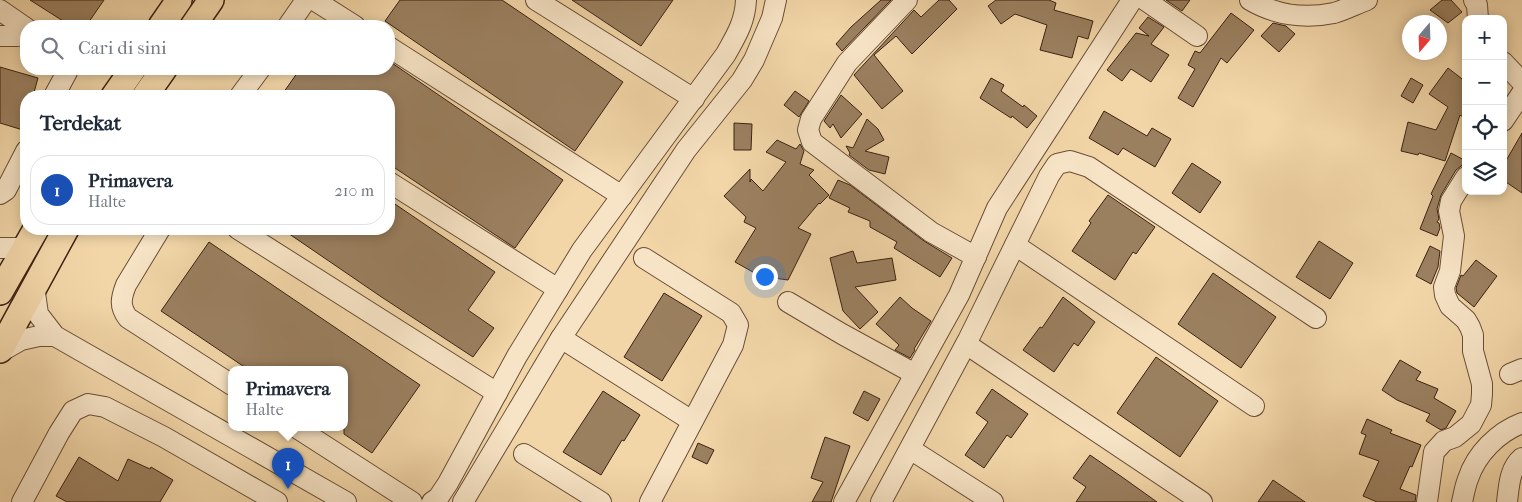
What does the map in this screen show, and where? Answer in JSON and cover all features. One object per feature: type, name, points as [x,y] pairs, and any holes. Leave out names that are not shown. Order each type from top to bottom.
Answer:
[{"type":"main road","points":[[165,20],[179,0]]},
{"type":"main road","points":[[197,20],[211,0]]},
{"type":"main road","points":[[118,90],[129,75]]},
{"type":"main road","points":[[149,90],[160,75]]},
{"type":"main road","points":[[0,351],[63,235]]},
{"type":"main road","points":[[0,292],[31,238]]},
{"type":"street","points":[[292,20],[306,0]]},
{"type":"street","points":[[314,0],[346,20]]},
{"type":"street","points":[[536,0],[694,99]]},
{"type":"street","points":[[432,502],[438,498],[448,482],[516,356],[582,250],[726,54],[738,34],[745,14],[746,0]]},
{"type":"street","points":[[463,502],[561,338],[686,150],[742,80],[772,18],[776,0]]},
{"type":"street","points":[[907,0],[847,63],[811,119],[808,130],[812,142],[931,232],[976,257]]},
{"type":"street","points":[[844,502],[959,295],[997,208],[1132,0]]},
{"type":"street","points":[[1145,0],[1197,36]]},
{"type":"street","points":[[1250,0],[1276,11],[1297,16],[1335,13],[1367,0]]},
{"type":"street","points":[[1474,0],[1477,5],[1478,15]]},
{"type":"street","points":[[0,10],[20,24]]},
{"type":"street","points":[[0,36],[20,35]]},
{"type":"street","points":[[395,52],[622,196]]},
{"type":"street","points":[[1507,66],[1522,82]]},
{"type":"street","points":[[57,90],[65,75]]},
{"type":"street","points":[[248,90],[257,75]]},
{"type":"street","points":[[1507,115],[1522,93]]},
{"type":"street","points":[[881,502],[966,344],[1049,176],[1057,164],[1070,161],[1089,167],[1316,318]]},
{"type":"street","points":[[0,194],[6,190],[20,163]]},
{"type":"street","points":[[1427,502],[1434,452],[1444,441],[1454,437],[1471,424],[1481,405],[1482,384],[1473,351],[1473,335],[1466,320],[1450,306],[1444,287],[1450,271],[1454,236],[1449,211],[1451,201],[1462,183]]},
{"type":"street","points":[[395,186],[558,289]]},
{"type":"street","points":[[156,235],[126,285],[123,294],[122,311],[128,318],[228,382]]},
{"type":"street","points":[[247,235],[496,393]]},
{"type":"street","points":[[0,248],[31,238]]},
{"type":"street","points":[[1015,245],[1254,406]]},
{"type":"street","points":[[644,258],[731,313],[738,326],[733,345],[650,502]]},
{"type":"street","points":[[34,286],[38,314],[55,336],[346,502]]},
{"type":"street","points":[[788,302],[916,374]]},
{"type":"street","points":[[0,351],[22,340],[39,336],[55,336]]},
{"type":"street","points":[[561,338],[692,421]]},
{"type":"street","points":[[966,344],[1202,502]]},
{"type":"street","points":[[22,502],[73,410],[88,404],[105,407],[164,437],[277,502]]},
{"type":"street","points":[[1462,502],[1471,472],[1485,449],[1510,428],[1522,423]]},
{"type":"street","points":[[302,431],[412,502]]},
{"type":"street","points":[[910,449],[993,502]]},
{"type":"street","points":[[524,454],[600,502]]},
{"type":"street","points":[[1507,502],[1510,477],[1522,458]]},
{"type":"building","points":[[30,0],[104,0],[90,20],[62,20]]},
{"type":"building","points":[[400,0],[502,0],[623,82],[575,151],[395,28],[395,20],[386,20]]},
{"type":"building","points":[[572,0],[673,0],[641,46]]},
{"type":"building","points":[[881,0],[891,0],[842,51],[836,44],[851,27]]},
{"type":"building","points":[[939,0],[949,0],[957,9],[912,54],[896,36],[874,55],[903,91],[882,109],[854,75],[914,10],[921,17]]},
{"type":"building","points":[[996,0],[1049,0],[1056,3],[1054,10],[1093,21],[1088,39],[1078,36],[1072,58],[1040,50],[1047,25],[1015,14],[1001,24],[988,6]]},
{"type":"building","points":[[1166,0],[1190,0],[1182,11]]},
{"type":"building","points":[[1442,0],[1451,0],[1462,12],[1448,23],[1447,15],[1437,15],[1430,10]]},
{"type":"building","points":[[1231,13],[1254,30],[1227,63],[1221,58],[1193,107],[1178,98],[1195,69],[1188,65],[1195,51],[1200,53]]},
{"type":"building","points":[[1148,17],[1164,27],[1151,44],[1169,55],[1151,82],[1131,69],[1122,81],[1107,70],[1136,33],[1149,36],[1139,28]]},
{"type":"building","points":[[1273,23],[1286,26],[1295,34],[1279,52],[1261,36]]},
{"type":"building","points":[[395,65],[563,180],[515,248],[395,168],[395,90],[285,90],[296,75],[395,75]]},
{"type":"building","points":[[0,67],[20,73],[20,75],[38,78],[35,90],[20,90],[20,129],[0,123]]},
{"type":"building","points":[[1448,68],[1462,79],[1462,116],[1460,115],[1445,161],[1419,153],[1418,155],[1401,151],[1408,122],[1436,130],[1448,107],[1429,94]]},
{"type":"building","points":[[991,78],[1004,85],[1001,91],[1023,107],[1024,105],[1037,116],[1027,128],[1012,116],[1011,118],[980,98]]},
{"type":"building","points":[[1411,78],[1423,85],[1413,103],[1401,96]]},
{"type":"building","points":[[795,91],[809,101],[799,117],[784,105]]},
{"type":"building","points":[[841,95],[862,114],[841,138],[833,124],[830,128],[824,121]]},
{"type":"building","points":[[1104,111],[1147,136],[1152,128],[1171,139],[1155,167],[1123,148],[1118,155],[1089,138]]},
{"type":"building","points":[[867,119],[878,129],[884,140],[865,151],[889,157],[885,174],[869,170],[849,155],[850,153],[846,146],[853,148]]},
{"type":"building","points":[[734,123],[752,124],[751,150],[734,150]]},
{"type":"building","points":[[1522,133],[1522,193],[1507,183],[1507,159]]},
{"type":"building","points":[[777,140],[796,149],[800,144],[804,151],[800,164],[814,170],[809,175],[829,195],[819,203],[798,228],[811,234],[788,280],[760,276],[735,262],[756,228],[744,222],[746,217],[724,196],[750,169],[750,182],[751,179],[763,191],[786,162],[766,152]]},
{"type":"building","points":[[1451,153],[1462,159],[1462,166],[1456,170],[1441,195],[1437,209],[1439,219],[1437,222],[1440,228],[1437,236],[1420,229],[1433,196],[1431,194]]},
{"type":"building","points":[[1192,163],[1221,182],[1200,213],[1172,193]]},
{"type":"building","points":[[838,180],[850,185],[924,241],[952,258],[940,277],[894,248],[897,242],[870,227],[870,221],[848,212],[850,208],[829,198]]},
{"type":"building","points":[[1108,195],[1155,227],[1136,254],[1133,252],[1115,280],[1072,251],[1091,223],[1089,221]]},
{"type":"building","points":[[395,204],[495,272],[468,310],[494,328],[473,357],[291,235],[395,235]]},
{"type":"building","points":[[1319,241],[1353,263],[1330,299],[1296,277]]},
{"type":"building","points":[[209,242],[420,385],[372,453],[344,434],[344,431],[348,431],[348,366],[243,366],[161,311]]},
{"type":"building","points":[[1430,246],[1440,251],[1438,267],[1431,284],[1416,276]]},
{"type":"building","points":[[853,251],[857,263],[892,258],[896,280],[855,287],[878,312],[860,329],[843,311],[830,258]]},
{"type":"building","points":[[1476,260],[1497,276],[1474,307],[1457,293],[1456,288],[1461,275],[1463,276]]},
{"type":"building","points":[[1213,273],[1276,317],[1241,368],[1178,324]]},
{"type":"building","points":[[664,293],[702,316],[662,381],[624,357]]},
{"type":"building","points":[[900,297],[931,321],[910,358],[895,350],[899,345],[876,324]]},
{"type":"building","points":[[1063,297],[1095,322],[1078,346],[1074,343],[1054,372],[1023,350],[1040,327],[1042,328]]},
{"type":"building","points":[[1156,357],[1218,401],[1180,457],[1117,413]]},
{"type":"building","points":[[1400,360],[1421,372],[1416,380],[1438,389],[1434,398],[1456,411],[1446,428],[1441,430],[1426,421],[1430,414],[1397,400],[1382,390]]},
{"type":"building","points":[[992,389],[1028,414],[1011,438],[1007,435],[984,468],[965,455],[988,422],[976,413]]},
{"type":"building","points":[[603,391],[640,415],[601,475],[563,452]]},
{"type":"building","points":[[864,391],[880,399],[868,421],[853,413]]},
{"type":"building","points":[[1367,419],[1392,430],[1390,433],[1421,445],[1400,489],[1416,495],[1415,502],[1377,502],[1363,496],[1379,461],[1359,454],[1366,435],[1361,433]]},
{"type":"building","points":[[825,437],[850,446],[831,502],[812,502],[823,482],[811,478]]},
{"type":"building","points":[[698,443],[714,450],[707,464],[692,457]]},
{"type":"building","points":[[1090,455],[1157,502],[1076,502],[1086,487],[1073,478]]},
{"type":"building","points":[[79,457],[118,481],[128,459],[150,469],[151,467],[173,480],[160,502],[67,502],[56,496]]},
{"type":"building","points":[[1273,480],[1305,502],[1258,502]]},
{"type":"place","name":"Primavera","points":[[288,489]]}]
